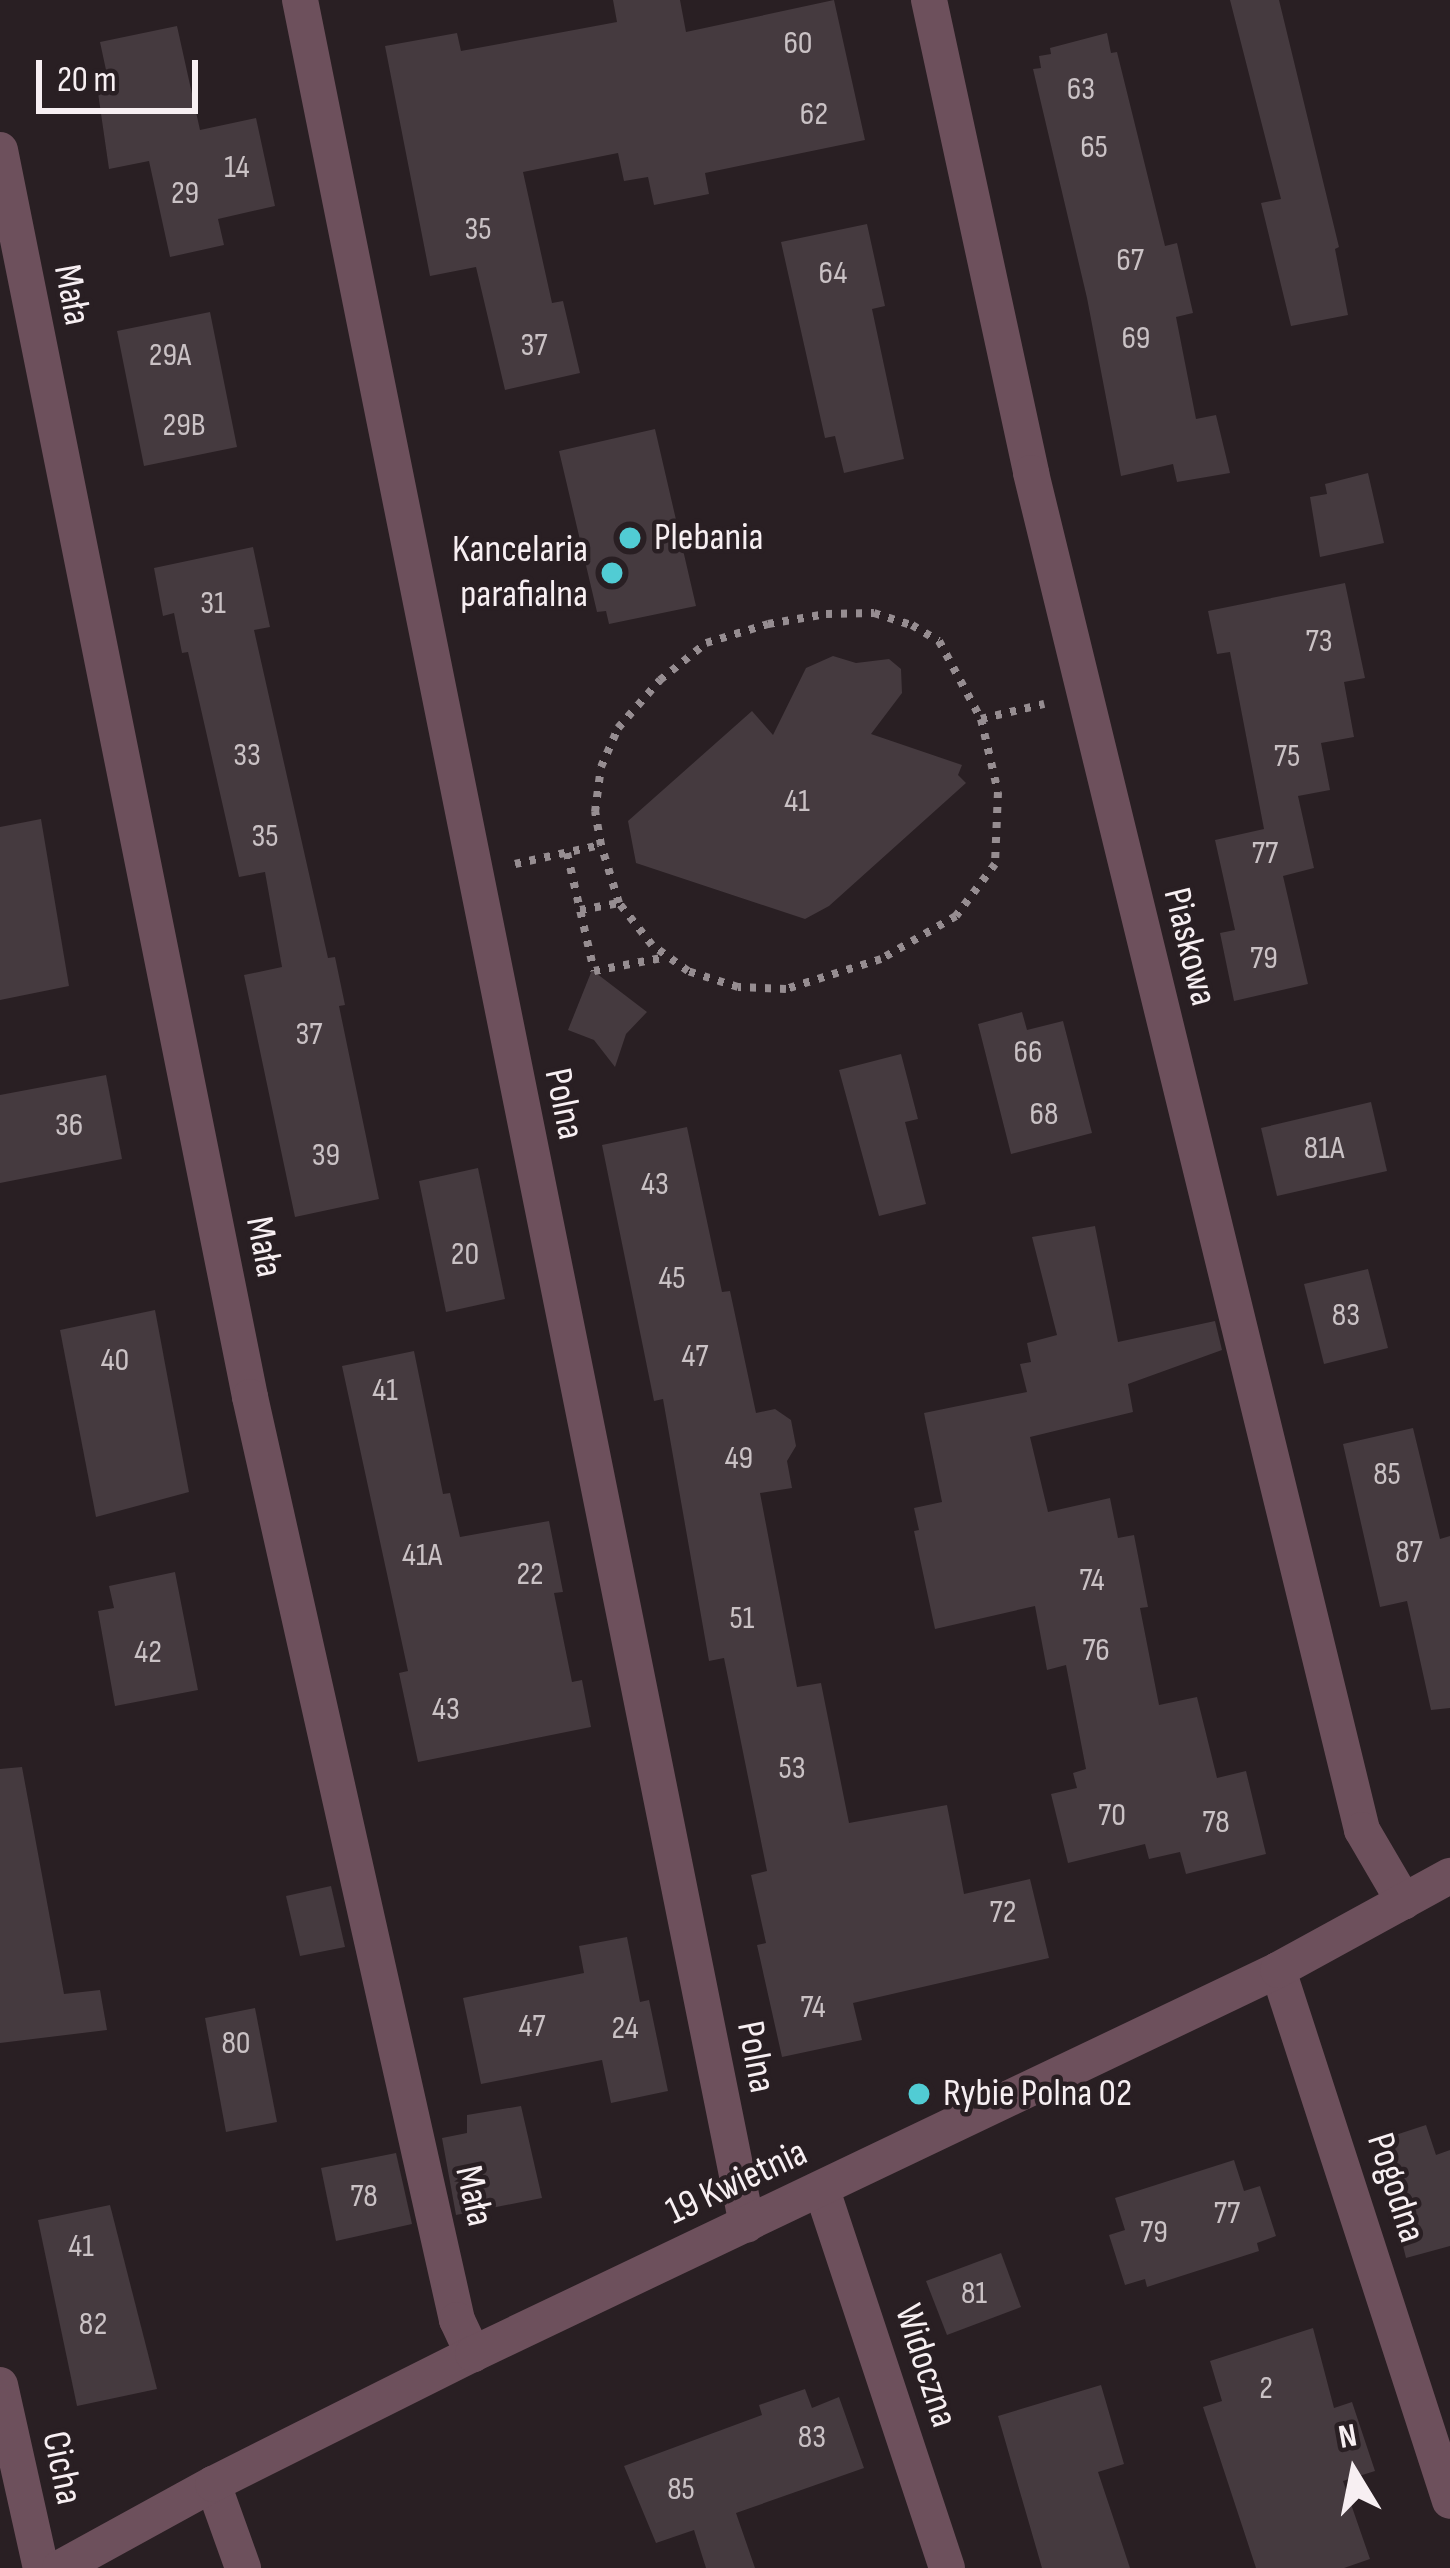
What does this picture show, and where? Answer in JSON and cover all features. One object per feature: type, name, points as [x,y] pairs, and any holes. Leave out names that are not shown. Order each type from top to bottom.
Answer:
[{"type":"street","name":"Polna","points":[[300,0],[747,2224]]},
{"type":"street","name":"Piaskowa","points":[[929,0],[1085,696],[1361,1830],[1404,1902]]},
{"type":"street","name":"Mała","points":[[0,150],[250,1397],[458,2320],[473,2354]]},
{"type":"street","name":"19 Kwietnia","points":[[60,2568],[213,2484],[473,2354],[1278,1970],[1450,1876]]},
{"type":"street","name":"Pogodna","points":[[1278,1970],[1450,2501]]},
{"type":"street","name":"Widoczna","points":[[822,2190],[947,2568]]},
{"type":"street","name":"Cicha","points":[[0,2385],[41,2568]]},
{"type":"street","points":[[213,2484],[243,2568]]},
{"type":"path","points":[[874,613],[912,625],[939,641],[981,719],[998,793],[995,864],[956,916],[881,959],[786,988],[738,987],[688,971],[668,957],[619,903],[601,845],[598,790],[618,728],[660,680],[706,643],[769,623],[874,613]]},
{"type":"path","points":[[981,719],[1085,696]]},
{"type":"path","points":[[473,874],[601,845]]},
{"type":"path","points":[[567,853],[594,971],[668,957]]},
{"type":"path","points":[[580,910],[619,903]]},
{"type":"building","points":[[613,0],[680,0],[686,32],[834,0],[865,140],[705,173],[709,194],[654,205],[648,177],[624,181],[618,153],[523,172],[552,303],[563,301],[580,373],[505,390],[476,267],[430,276],[385,46],[457,33],[461,51],[617,22]]},
{"type":"building","points":[[1230,0],[1279,0],[1339,247],[1335,249],[1348,315],[1291,326],[1261,203],[1281,199]]},
{"type":"building","points":[[177,26],[200,130],[256,118],[275,206],[218,219],[224,245],[170,257],[149,161],[109,169],[95,72],[106,70],[100,42]]},
{"type":"building","points":[[1107,33],[1111,53],[1117,52],[1165,246],[1177,243],[1193,313],[1176,317],[1196,419],[1216,415],[1230,473],[1177,482],[1173,464],[1121,476],[1087,298],[1033,69],[1041,68],[1039,56],[1051,54],[1050,48]]},
{"type":"building","points":[[867,224],[885,306],[872,309],[904,459],[844,473],[835,436],[825,438],[781,242]]},
{"type":"building","points":[[210,312],[237,447],[144,466],[117,331]]},
{"type":"building","name":"Plebania","points":[[655,429],[696,606],[609,624],[606,611],[597,612],[559,451]]},
{"type":"building","points":[[1368,473],[1384,543],[1320,557],[1310,497],[1327,494],[1325,484]]},
{"type":"building","points":[[253,547],[270,627],[254,630],[328,958],[335,957],[345,1005],[339,1006],[379,1199],[295,1217],[244,975],[282,967],[265,872],[239,877],[188,652],[182,653],[174,613],[163,616],[154,568]]},
{"type":"building","points":[[1345,583],[1365,678],[1344,682],[1354,737],[1321,743],[1330,790],[1298,796],[1314,868],[1283,876],[1308,984],[1234,1001],[1220,933],[1235,930],[1215,840],[1264,829],[1230,652],[1217,654],[1208,611]]},
{"type":"building","points":[[833,656],[856,663],[889,659],[901,669],[902,693],[871,734],[962,765],[958,775],[966,783],[829,906],[805,919],[636,863],[628,821],[752,711],[773,735],[806,668]]},
{"type":"building","points":[[41,819],[69,986],[0,1000],[0,827]]},
{"type":"building","points":[[592,970],[647,1012],[626,1034],[615,1067],[594,1040],[568,1030]]},
{"type":"building","points":[[1022,1012],[1027,1030],[1063,1021],[1092,1133],[1011,1154],[978,1024]]},
{"type":"building","points":[[901,1054],[918,1119],[905,1122],[926,1204],[879,1216],[839,1070]]},
{"type":"building","points":[[106,1075],[122,1159],[0,1183],[0,1095]]},
{"type":"building","points":[[1371,1102],[1387,1171],[1277,1196],[1261,1128]]},
{"type":"building","points":[[687,1127],[722,1292],[730,1291],[756,1413],[775,1409],[791,1420],[796,1446],[787,1461],[792,1488],[760,1493],[797,1687],[821,1683],[849,1823],[947,1805],[964,1894],[1030,1879],[1049,1958],[853,2003],[862,2040],[782,2057],[757,1945],[766,1943],[751,1875],[767,1871],[724,1658],[709,1661],[663,1399],[654,1401],[602,1145]]},
{"type":"building","points":[[478,1168],[505,1299],[446,1312],[419,1181]]},
{"type":"building","points":[[1095,1226],[1118,1342],[1215,1321],[1222,1350],[1128,1384],[1133,1412],[1030,1437],[1048,1512],[1110,1498],[1118,1538],[1134,1535],[1148,1607],[1140,1608],[1159,1705],[1197,1697],[1217,1778],[1246,1771],[1266,1854],[1186,1874],[1180,1852],[1149,1859],[1145,1844],[1068,1863],[1051,1794],[1077,1788],[1073,1773],[1086,1769],[1066,1665],[1047,1670],[1035,1606],[935,1629],[914,1531],[919,1530],[914,1508],[942,1502],[924,1413],[1027,1392],[1020,1364],[1031,1362],[1027,1343],[1057,1335],[1032,1237]]},
{"type":"building","points":[[1368,1269],[1388,1348],[1324,1364],[1304,1284]]},
{"type":"building","points":[[155,1310],[189,1492],[96,1517],[60,1330]]},
{"type":"building","points":[[414,1351],[443,1494],[450,1493],[460,1537],[549,1521],[563,1592],[554,1593],[572,1682],[582,1680],[591,1727],[418,1762],[399,1673],[408,1671],[342,1366]]},
{"type":"building","points":[[1413,1428],[1440,1539],[1450,1536],[1450,1708],[1431,1710],[1407,1601],[1380,1607],[1343,1444]]},
{"type":"building","points":[[175,1572],[198,1690],[115,1706],[98,1611],[114,1608],[109,1586]]},
{"type":"building","points":[[22,1767],[64,1994],[100,1990],[107,2030],[0,2043],[0,1769]]},
{"type":"building","points":[[331,1886],[345,1947],[300,1956],[286,1896]]},
{"type":"building","points":[[627,1937],[640,2002],[649,2000],[668,2091],[611,2103],[602,2060],[481,2084],[463,1998],[584,1973],[579,1946]]},
{"type":"building","points":[[255,2008],[277,2122],[226,2132],[205,2018]]},
{"type":"building","points":[[521,2106],[542,2198],[456,2215],[442,2138],[467,2133],[467,2115]]},
{"type":"building","points":[[1426,2125],[1436,2155],[1450,2150],[1450,2246],[1406,2258],[1377,2141]]},
{"type":"building","points":[[396,2153],[412,2224],[336,2241],[321,2168]]},
{"type":"building","points":[[1234,2160],[1244,2191],[1260,2186],[1276,2236],[1257,2243],[1259,2251],[1147,2287],[1145,2279],[1125,2285],[1109,2235],[1125,2230],[1115,2198]]},
{"type":"building","points":[[110,2205],[157,2389],[77,2406],[38,2220]]},
{"type":"building","points":[[1001,2253],[1021,2307],[947,2335],[926,2281]]},
{"type":"building","points":[[1313,2328],[1334,2408],[1352,2402],[1375,2471],[1343,2481],[1370,2559],[1344,2568],[1256,2568],[1203,2407],[1222,2401],[1210,2361]]},
{"type":"building","points":[[1101,2385],[1124,2464],[1098,2472],[1130,2568],[1042,2568],[998,2416]]},
{"type":"building","points":[[805,2389],[812,2408],[839,2397],[864,2468],[736,2513],[755,2568],[706,2568],[694,2530],[656,2543],[624,2466],[762,2415],[759,2405]]},
{"type":"place","name":"Plebania","points":[[630,538]]},
{"type":"place","name":"Kancelaria parafialna","points":[[612,573]]},
{"type":"place","name":"Rybie Polna 02","points":[[919,2094]]}]
